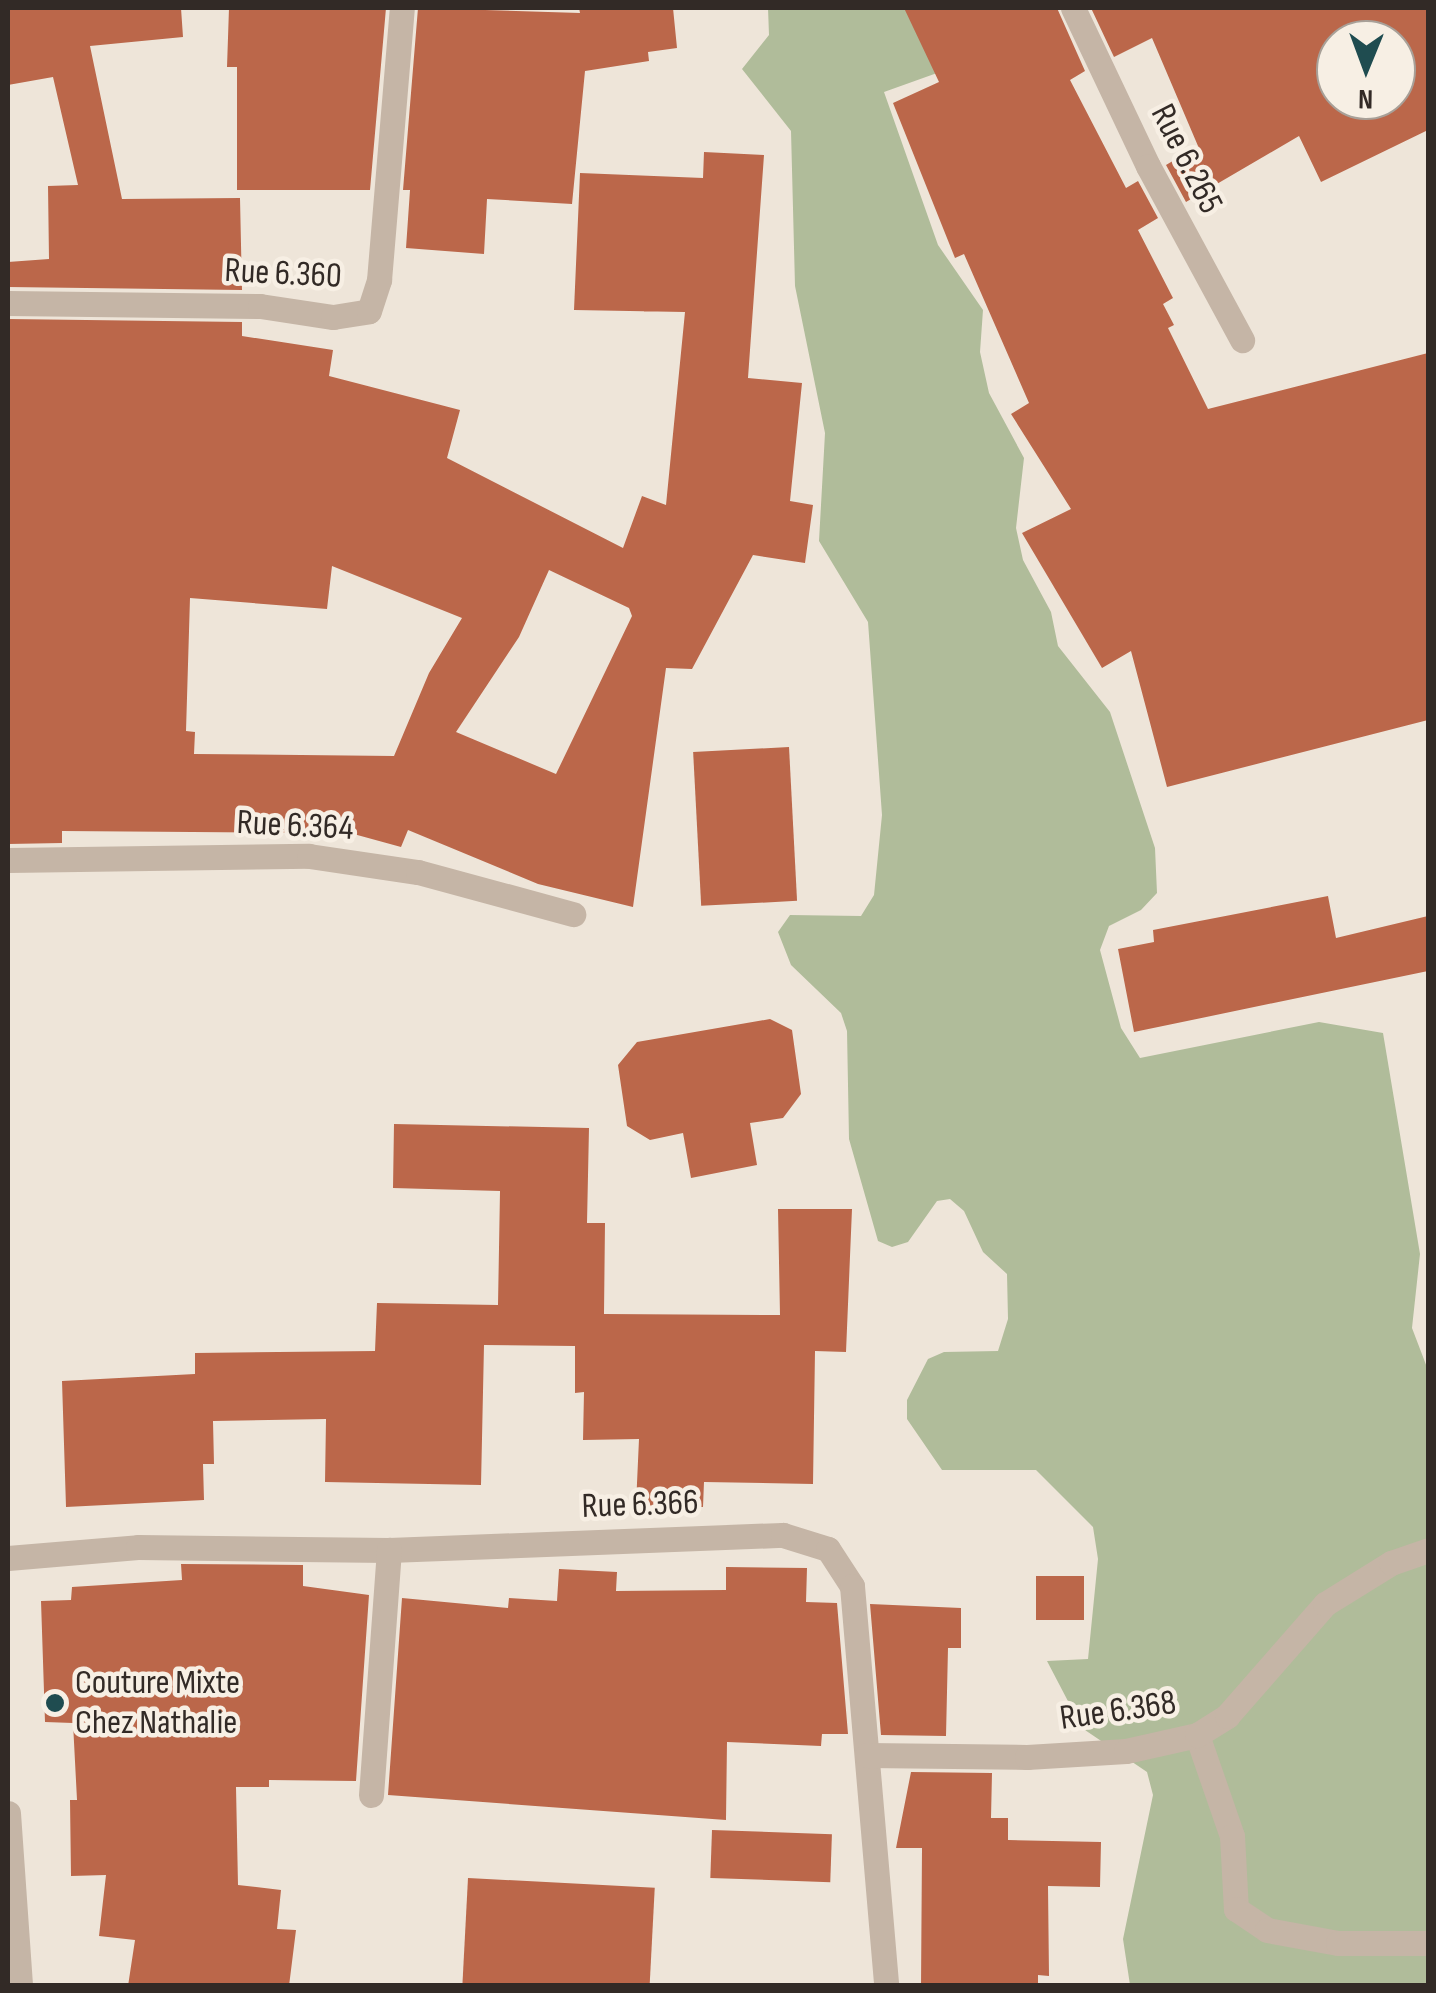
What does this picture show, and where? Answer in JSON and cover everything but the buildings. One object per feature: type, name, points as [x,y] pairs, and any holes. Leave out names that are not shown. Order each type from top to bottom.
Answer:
[{"type":"street","name":"Rue 6.360","points":[[8,303],[260,306],[333,317],[369,311],[379,280],[402,8]]},
{"type":"street","name":"Rue 6.265","points":[[1074,8],[1148,166],[1242,340]]},
{"type":"street","name":"Rue 6.364","points":[[8,860],[309,856],[418,872],[573,914]]},
{"type":"street","name":"Rue 6.366","points":[[8,1558],[138,1547],[389,1550],[783,1535],[828,1549],[852,1586],[886,1986]]},
{"type":"street","points":[[371,1795],[389,1550]]},
{"type":"street","name":"Rue 6.368","points":[[867,1755],[1106,1753],[1197,1734],[1227,1716],[1325,1604],[1391,1564],[1428,1550]]},
{"type":"street","points":[[1197,1734],[1232,1836],[1236,1909],[1267,1930],[1338,1944],[1428,1943]]},
{"type":"street","points":[[8,1827],[20,1986]]},
{"type":"green space","points":[[768,8],[1028,8],[1024,22],[965,63],[884,92],[938,245],[983,310],[980,352],[989,393],[1024,458],[1016,528],[1023,560],[1051,612],[1058,646],[1110,712],[1155,848],[1157,893],[1141,910],[1109,926],[1100,950],[1121,1028],[1140,1058],[1319,1022],[1383,1033],[1420,1254],[1412,1328],[1428,1370],[1428,1985],[1130,1985],[1123,1939],[1153,1795],[1147,1772],[1082,1728],[1047,1661],[1088,1659],[1098,1559],[1093,1527],[1036,1470],[942,1470],[907,1419],[907,1400],[928,1359],[944,1352],[998,1351],[1008,1319],[1007,1274],[983,1252],[964,1211],[950,1199],[937,1201],[908,1242],[892,1247],[878,1241],[849,1139],[847,1031],[841,1013],[791,965],[778,932],[790,915],[861,916],[874,895],[882,815],[868,622],[819,541],[825,433],[795,286],[791,131],[742,69],[769,35]]},
{"type":"place","name":"Couture Mixte Chez Nathalie","points":[[55,1703]]}]
